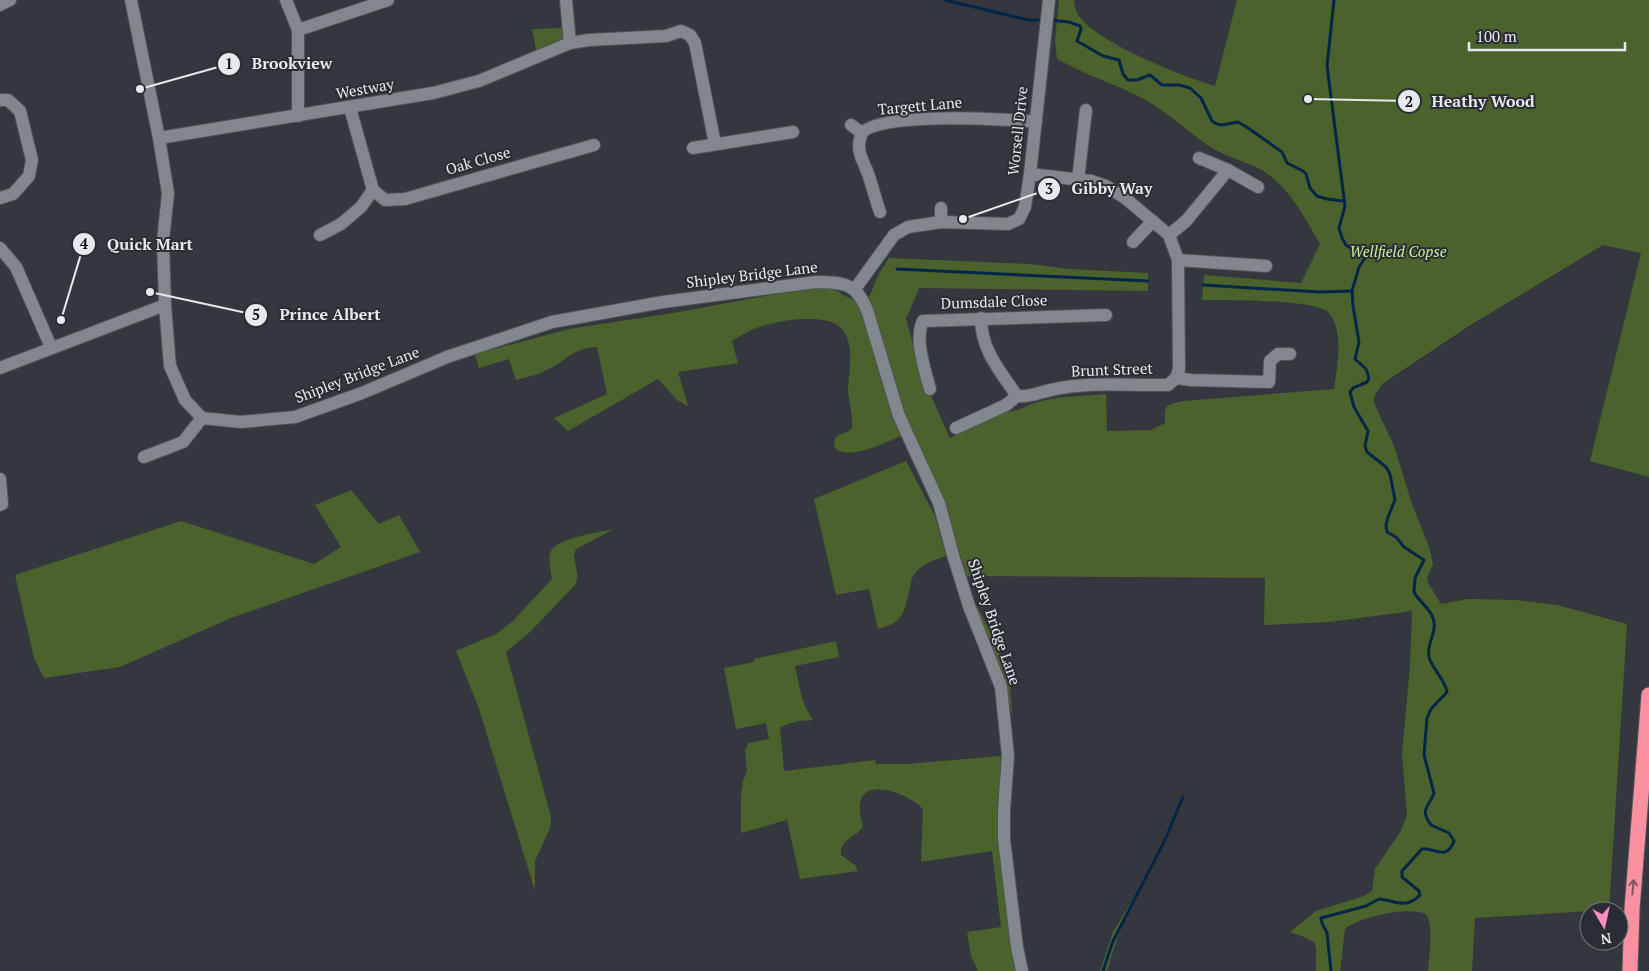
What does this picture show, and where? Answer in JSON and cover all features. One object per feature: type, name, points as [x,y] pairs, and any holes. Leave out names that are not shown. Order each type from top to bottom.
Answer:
[{"type":"highway","points":[[1630,971],[1632,909],[1649,695]]},
{"type":"street","points":[[0,5],[10,0]]},
{"type":"street","points":[[131,0],[159,138],[168,193],[163,241],[165,305],[170,366],[185,400],[202,418],[183,442],[144,457]]},
{"type":"street","points":[[286,0],[298,30],[298,116]]},
{"type":"street","points":[[298,30],[388,0]]},
{"type":"street","points":[[566,0],[570,43]]},
{"type":"street","name":"Worsell Drive","points":[[855,289],[894,235],[908,227],[941,222],[1008,224],[1019,219],[1025,207],[1030,174],[1049,2]]},
{"type":"street","name":"Westway","points":[[159,138],[433,93],[479,80],[570,43],[588,40],[666,36],[681,32],[690,35],[695,43],[715,144]]},
{"type":"street","points":[[0,100],[8,100],[20,111],[32,160],[29,176],[12,194],[0,198]]},
{"type":"street","points":[[317,237],[340,224],[361,207],[373,190],[350,108]]},
{"type":"street","points":[[1078,180],[1086,110]]},
{"type":"street","name":"Targett Lane","points":[[880,212],[867,171],[860,157],[859,145],[862,133],[874,125],[922,119],[953,118],[1036,122]]},
{"type":"street","points":[[851,125],[862,133]]},
{"type":"street","points":[[693,148],[793,132]]},
{"type":"street","name":"Oak Close","points":[[373,190],[384,200],[405,199],[594,145]]},
{"type":"street","points":[[1199,158],[1228,170],[1258,186]]},
{"type":"street","points":[[1169,235],[1186,221],[1228,170]]},
{"type":"street","points":[[1030,174],[1098,183],[1112,189],[1169,235],[1178,260],[1179,368],[1176,378],[1275,382],[1270,361],[1278,354],[1290,354]]},
{"type":"street","points":[[941,208],[941,222]]},
{"type":"street","points":[[1132,242],[1153,221]]},
{"type":"street","points":[[0,248],[16,267],[51,348]]},
{"type":"street","points":[[1178,260],[1266,266]]},
{"type":"street","name":"Shipley Bridge Lane","points":[[202,418],[241,422],[295,417],[362,393],[447,357],[552,322],[663,302],[816,282],[839,283],[855,289],[864,302],[868,313],[902,425],[939,503],[969,606],[1001,687],[1008,756],[1004,839],[1022,971]]},
{"type":"street","points":[[0,368],[165,305]]},
{"type":"street","name":"Dumsdale Close","points":[[930,390],[919,336],[923,321],[1106,315]]},
{"type":"street","points":[[981,318],[981,330],[990,357],[1017,396]]},
{"type":"street","name":"Brunt Street","points":[[956,428],[1006,405],[1017,396],[1024,397],[1051,390],[1084,385],[1168,385],[1176,378]]},
{"type":"street","points":[[0,479],[2,504],[0,505]]},
{"type":"green space","name":"Wellfield Copse","points":[[1059,0],[1074,0],[1078,15],[1088,26],[1121,47],[1162,67],[1215,86],[1237,0],[1649,0],[1649,477],[1590,461],[1641,253],[1603,245],[1469,326],[1382,384],[1374,397],[1374,403],[1394,446],[1412,504],[1429,547],[1433,564],[1427,578],[1428,583],[1441,604],[1468,599],[1515,600],[1557,605],[1627,624],[1610,901],[1579,901],[1579,912],[1475,918],[1472,971],[1428,971],[1430,926],[1426,914],[1408,911],[1384,914],[1361,920],[1345,929],[1340,971],[1316,971],[1316,948],[1314,942],[1290,932],[1316,911],[1364,896],[1372,891],[1375,869],[1401,831],[1407,814],[1402,754],[1410,666],[1412,611],[1329,622],[1264,625],[1265,578],[967,576],[946,509],[911,431],[861,451],[841,452],[835,448],[835,439],[852,427],[848,389],[850,361],[848,340],[845,333],[829,321],[818,319],[792,320],[756,328],[732,341],[738,363],[678,372],[688,406],[677,400],[658,379],[568,431],[554,418],[607,394],[597,347],[571,354],[547,370],[516,380],[509,359],[479,368],[475,354],[569,329],[673,313],[819,286],[833,289],[852,299],[863,301],[869,296],[878,275],[889,258],[1030,264],[1069,269],[1148,273],[1148,291],[919,288],[906,319],[921,374],[950,438],[1004,411],[1021,409],[1038,402],[1063,397],[1106,394],[1107,431],[1151,430],[1165,423],[1167,406],[1173,403],[1334,389],[1338,361],[1338,341],[1337,331],[1330,314],[1322,309],[1308,305],[1290,303],[1202,300],[1204,275],[1301,283],[1320,244],[1294,201],[1269,175],[1258,168],[1212,148],[1144,99],[1057,59],[1055,40]]},
{"type":"green space","points":[[563,28],[564,40],[544,50],[536,50],[532,29]]},
{"type":"green space","points":[[906,461],[935,516],[946,556],[926,564],[916,572],[912,579],[902,615],[894,623],[878,629],[869,589],[836,595],[814,499]]},
{"type":"green space","points":[[351,490],[379,524],[399,515],[420,552],[231,618],[120,667],[44,678],[34,658],[15,575],[181,521],[314,564],[341,547],[315,505]]},
{"type":"green space","points":[[614,529],[576,549],[574,558],[577,580],[575,585],[530,632],[506,652],[551,817],[550,828],[535,861],[535,891],[479,709],[456,651],[496,634],[512,622],[552,579],[549,557],[555,546],[570,539]]},
{"type":"green space","points":[[974,601],[997,644],[1009,679],[1013,718],[1006,688],[975,609]]},
{"type":"green space","points":[[836,641],[839,657],[795,666],[803,701],[813,720],[798,721],[780,727],[784,771],[875,760],[876,764],[907,764],[1001,756],[1000,821],[1019,971],[978,971],[971,956],[967,932],[1001,927],[992,851],[921,862],[923,810],[904,796],[879,789],[867,792],[863,796],[860,809],[863,827],[845,842],[841,850],[841,855],[855,865],[858,871],[800,879],[787,820],[741,833],[741,795],[747,771],[745,750],[749,743],[769,739],[766,723],[736,729],[724,668],[754,662],[754,659]]},
{"type":"green space","points":[[1144,881],[1119,932],[1107,971],[1100,971],[1113,932]]},
{"type":"waterway","points":[[945,0],[1028,20],[1042,20]]},
{"type":"waterway","points":[[1331,971],[1327,933],[1321,918],[1366,906],[1379,899],[1400,903],[1415,900],[1420,895],[1419,891],[1402,877],[1402,871],[1422,849],[1444,852],[1451,847],[1454,841],[1449,833],[1431,825],[1427,820],[1425,812],[1434,793],[1424,755],[1427,718],[1431,709],[1447,692],[1429,657],[1429,647],[1434,628],[1433,618],[1414,592],[1415,578],[1424,560],[1404,547],[1396,537],[1387,532],[1386,525],[1395,500],[1390,474],[1386,467],[1367,452],[1365,446],[1368,431],[1354,407],[1350,392],[1353,388],[1367,382],[1369,378],[1366,369],[1355,359],[1359,342],[1352,291],[1359,267],[1365,258],[1346,245],[1339,228],[1345,206],[1327,66],[1334,0]]},
{"type":"waterway","points":[[1049,20],[1069,22],[1080,26],[1081,29],[1077,41],[1103,56],[1119,60],[1123,74],[1128,80],[1137,80],[1150,75],[1162,85],[1179,85],[1190,88],[1201,98],[1212,121],[1222,125],[1238,122],[1248,128],[1282,152],[1287,163],[1303,171],[1306,174],[1310,188],[1317,196],[1343,201]]},
{"type":"waterway","points":[[897,269],[1148,281]]},
{"type":"waterway","points":[[1203,285],[1320,292],[1352,291]]},
{"type":"waterway","points":[[1103,971],[1113,941],[1165,840],[1183,797]]},
{"type":"place","name":"Brookview","points":[[140,89]]},
{"type":"place","name":"Heathy Wood","points":[[1308,99]]},
{"type":"place","name":"Gibby Way","points":[[963,219]]},
{"type":"place","name":"Prince Albert","points":[[150,292]]},
{"type":"place","name":"Quick Mart","points":[[61,320]]}]
